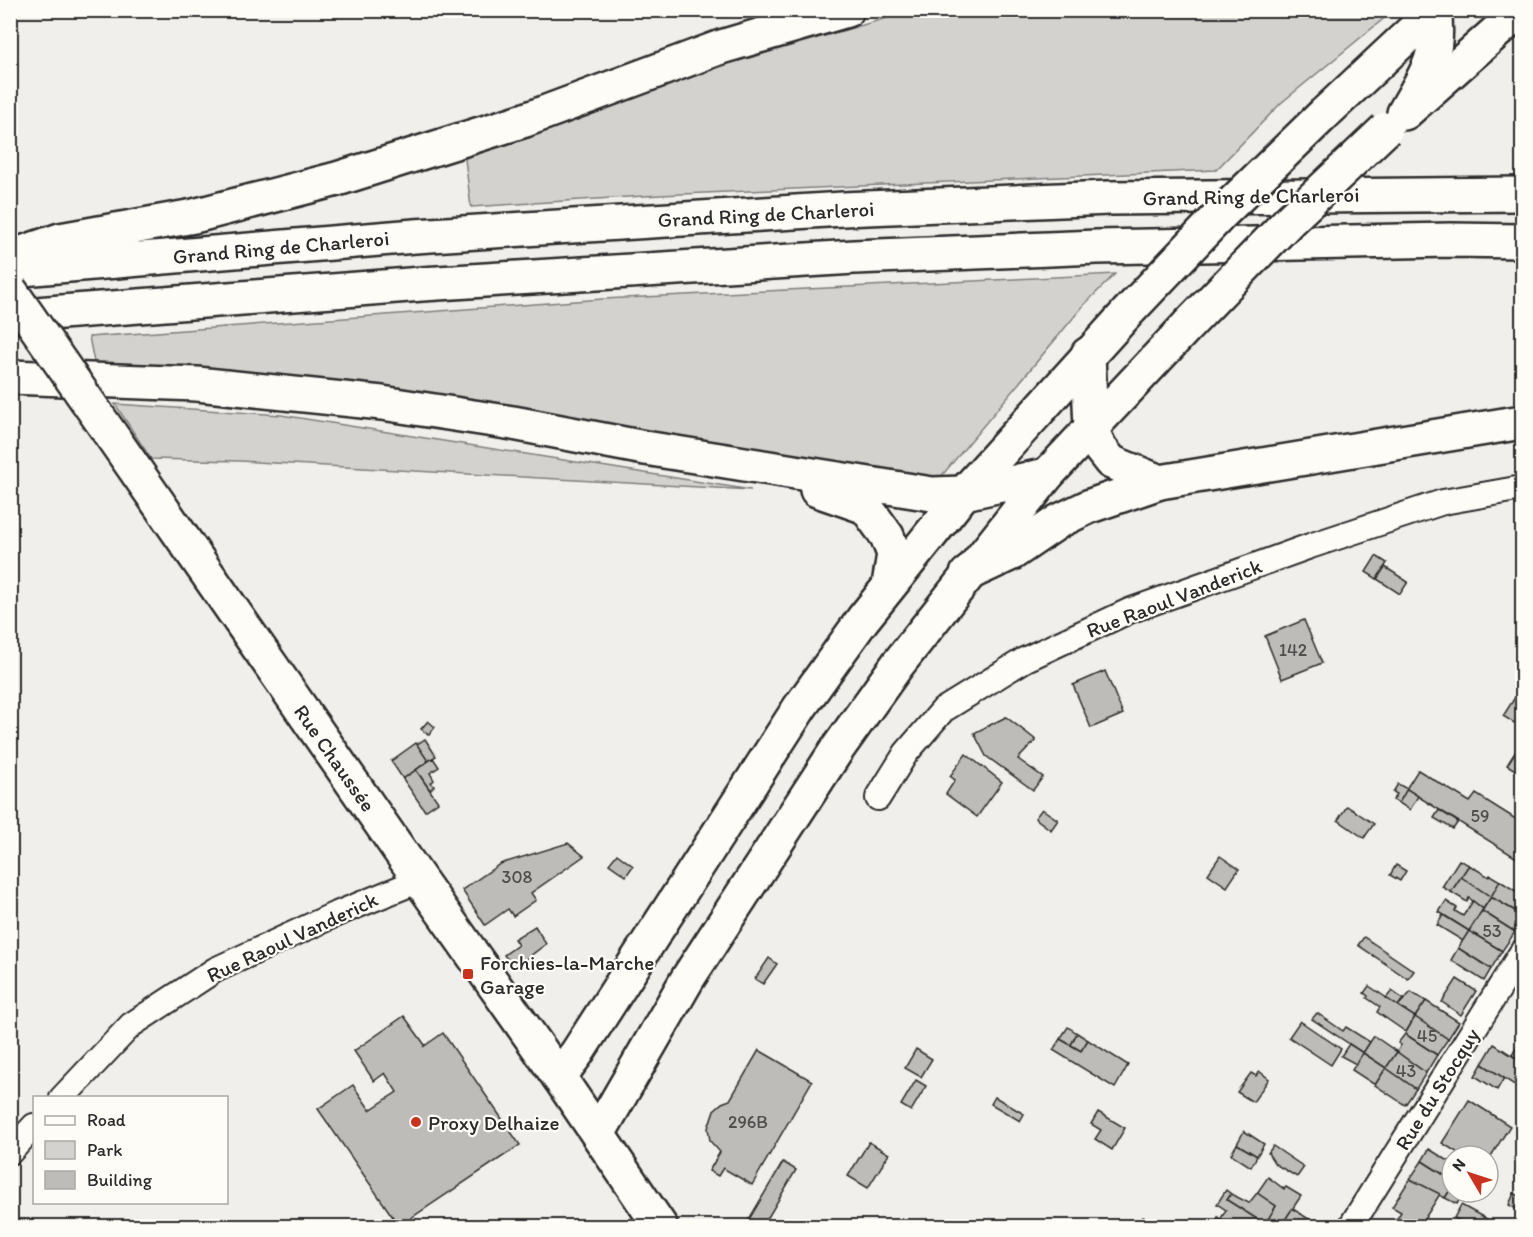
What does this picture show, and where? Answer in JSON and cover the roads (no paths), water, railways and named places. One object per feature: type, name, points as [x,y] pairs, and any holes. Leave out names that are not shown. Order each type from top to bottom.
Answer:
[{"type":"main road","points":[[10,257],[60,240],[194,216],[337,179],[525,120],[722,47],[847,10]]},
{"type":"main road","points":[[598,1134],[688,978],[829,761],[898,663],[1047,475],[1290,220],[1395,121],[1521,10]]},
{"type":"main road","points":[[1395,121],[1432,62],[1437,36],[1434,11]]},
{"type":"main road","points":[[559,1077],[577,1053],[800,707],[890,585],[964,493],[1088,354],[1222,213],[1434,11]]},
{"type":"main road","name":"Grand Ring de Charleroi","points":[[10,270],[415,236],[843,209],[1109,198],[1522,194]]},
{"type":"main road","points":[[10,316],[422,284],[854,257],[1109,247],[1450,240],[1522,241]]},
{"type":"main road","name":"Rue Chaussée","points":[[10,290],[559,1077],[660,1227]]},
{"type":"main road","points":[[1088,354],[1091,429],[1100,448],[1111,462],[1160,482]]},
{"type":"main road","points":[[10,377],[197,384],[382,403],[933,494],[964,493],[1047,475]]},
{"type":"main road","points":[[967,574],[1012,553],[1059,521],[1090,506],[1160,482],[1522,422]]},
{"type":"main road","points":[[742,464],[866,507],[887,536],[894,554],[890,585]]},
{"type":"street","name":"Rue Raoul Vanderick","points":[[878,798],[906,753],[943,710],[1024,660],[1129,611],[1310,546],[1443,502],[1522,488]]},
{"type":"street","name":"Rue Raoul Vanderick","points":[[64,1096],[130,1025],[215,970],[334,915],[420,880]]},
{"type":"street","name":"Rue du Stocquy","points":[[1351,1227],[1522,952]]},
{"type":"street","points":[[10,1152],[33,1127]]},
{"type":"place","name":"Forchies-la-Marche Garage","points":[[468,974]]},
{"type":"place","name":"Proxy Delhaize","points":[[416,1122]]}]
